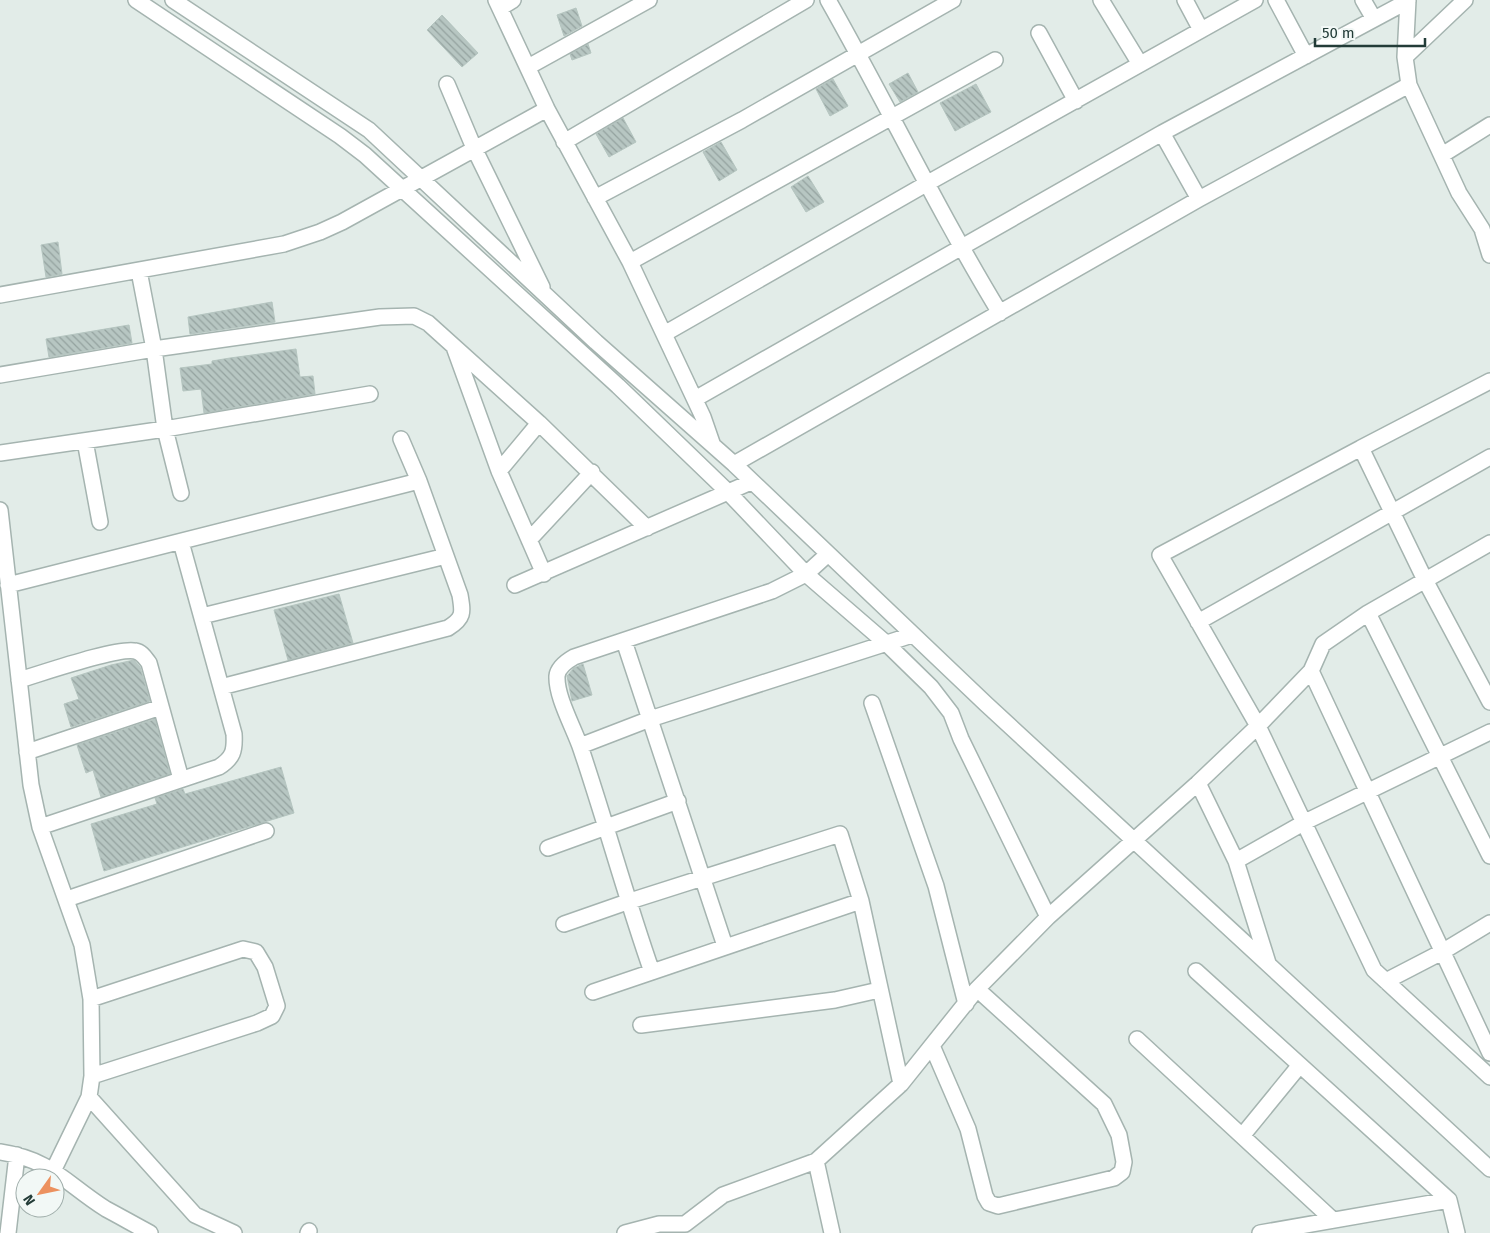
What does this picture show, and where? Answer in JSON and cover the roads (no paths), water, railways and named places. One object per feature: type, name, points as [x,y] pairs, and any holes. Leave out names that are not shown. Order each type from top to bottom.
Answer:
[{"type":"street","points":[[136,0],[340,136],[384,172],[409,184],[546,295],[734,464],[738,487],[817,564],[900,639],[950,713],[1048,917]]},
{"type":"street","points":[[173,0],[369,130],[409,184],[618,386],[738,487],[817,564],[1128,844],[1269,964],[1490,1169]]},
{"type":"street","points":[[528,67],[649,0]]},
{"type":"street","points":[[564,142],[806,0]]},
{"type":"street","points":[[828,0],[893,118],[961,249],[1000,313]]},
{"type":"street","points":[[595,198],[742,120],[953,0]]},
{"type":"street","points":[[1102,0],[1140,64]]},
{"type":"street","points":[[1185,0],[1201,30]]},
{"type":"street","points":[[664,334],[926,184],[1256,0]]},
{"type":"street","points":[[1276,0],[1306,56]]},
{"type":"street","points":[[1363,0],[1374,20]]},
{"type":"street","points":[[694,398],[961,249],[1162,133],[1408,0]]},
{"type":"street","points":[[1408,0],[1405,57],[1410,85],[1459,193],[1486,227],[1490,255]]},
{"type":"street","points":[[1405,57],[1465,0]]},
{"type":"street","points":[[503,3],[546,109],[630,262],[694,398],[712,444]]},
{"type":"street","points":[[1038,33],[1076,101]]},
{"type":"street","points":[[630,262],[995,60]]},
{"type":"street","points":[[447,84],[474,148],[546,295]]},
{"type":"street","points":[[734,464],[1199,199],[1410,85]]},
{"type":"street","points":[[0,295],[284,244],[334,225],[546,109]]},
{"type":"street","points":[[1442,155],[1490,125]]},
{"type":"street","points":[[1162,133],[1199,199]]},
{"type":"street","points":[[139,271],[154,349],[165,429],[181,493]]},
{"type":"street","points":[[0,375],[154,349],[380,317],[414,316],[428,323],[453,344],[592,472],[647,528]]},
{"type":"street","points":[[453,344],[499,471],[544,574]]},
{"type":"street","points":[[1490,381],[1160,556],[1258,726],[1374,970],[1490,1077]]},
{"type":"street","points":[[0,453],[85,442],[370,394]]},
{"type":"street","points":[[499,471],[539,423]]},
{"type":"street","points":[[221,687],[448,628],[459,621],[463,611],[460,595],[419,481],[401,439]]},
{"type":"street","points":[[85,442],[100,522]]},
{"type":"street","points":[[1361,448],[1425,580],[1490,702]]},
{"type":"street","points":[[1198,622],[1490,457]]},
{"type":"street","points":[[529,540],[592,472]]},
{"type":"street","points":[[8,586],[419,481]]},
{"type":"street","points":[[515,585],[544,574],[738,487]]},
{"type":"street","points":[[0,510],[31,785],[40,827],[82,945],[90,999],[92,1076],[89,1097],[56,1166]]},
{"type":"street","points":[[40,827],[219,767],[229,760],[235,751],[234,734],[181,542]]},
{"type":"street","points":[[625,1233],[659,1224],[685,1224],[723,1196],[816,1161],[901,1084],[932,1048],[977,989],[1048,917],[1198,783],[1258,726],[1311,671],[1323,644],[1368,613],[1490,543]]},
{"type":"street","points":[[202,616],[446,556]]},
{"type":"street","points":[[652,972],[627,902],[606,827],[580,746],[559,691],[557,675],[563,664],[574,657],[772,591],[817,564]]},
{"type":"street","points":[[1368,613],[1490,856]]},
{"type":"street","points":[[580,746],[650,719],[900,639]]},
{"type":"street","points":[[624,641],[726,946]]},
{"type":"street","points":[[19,680],[115,652],[134,650],[142,654],[148,663],[181,779]]},
{"type":"street","points":[[1311,671],[1490,1053]]},
{"type":"street","points":[[872,703],[936,886],[966,1004]]},
{"type":"street","points":[[27,752],[161,707]]},
{"type":"street","points":[[1236,861],[1305,822],[1490,732]]},
{"type":"street","points":[[1198,783],[1236,861],[1269,964]]},
{"type":"street","points":[[548,848],[678,801]]},
{"type":"street","points":[[67,899],[266,831]]},
{"type":"street","points":[[564,924],[702,877],[840,834],[861,901],[901,1084]]},
{"type":"street","points":[[593,992],[861,901]]},
{"type":"street","points":[[1386,981],[1442,952],[1490,923]]},
{"type":"street","points":[[90,999],[243,949],[256,952],[265,967],[277,1006],[272,1016],[257,1023],[92,1076]]},
{"type":"street","points":[[1196,972],[1449,1200],[1456,1233]]},
{"type":"street","points":[[932,1048],[968,1129],[985,1196],[989,1203],[998,1206],[1114,1178],[1122,1172],[1124,1162],[1119,1135],[1104,1104],[977,989]]},
{"type":"street","points":[[641,1025],[835,1000],[879,990]]},
{"type":"street","points":[[1137,1039],[1333,1220]]},
{"type":"street","points":[[1242,1136],[1300,1065]]},
{"type":"street","points":[[89,1097],[195,1215],[234,1233]]},
{"type":"street","points":[[0,1152],[17,1154],[56,1166],[106,1208],[150,1233]]},
{"type":"street","points":[[8,1233],[17,1154]]},
{"type":"street","points":[[816,1161],[832,1233]]},
{"type":"street","points":[[1260,1233],[1449,1200]]}]
